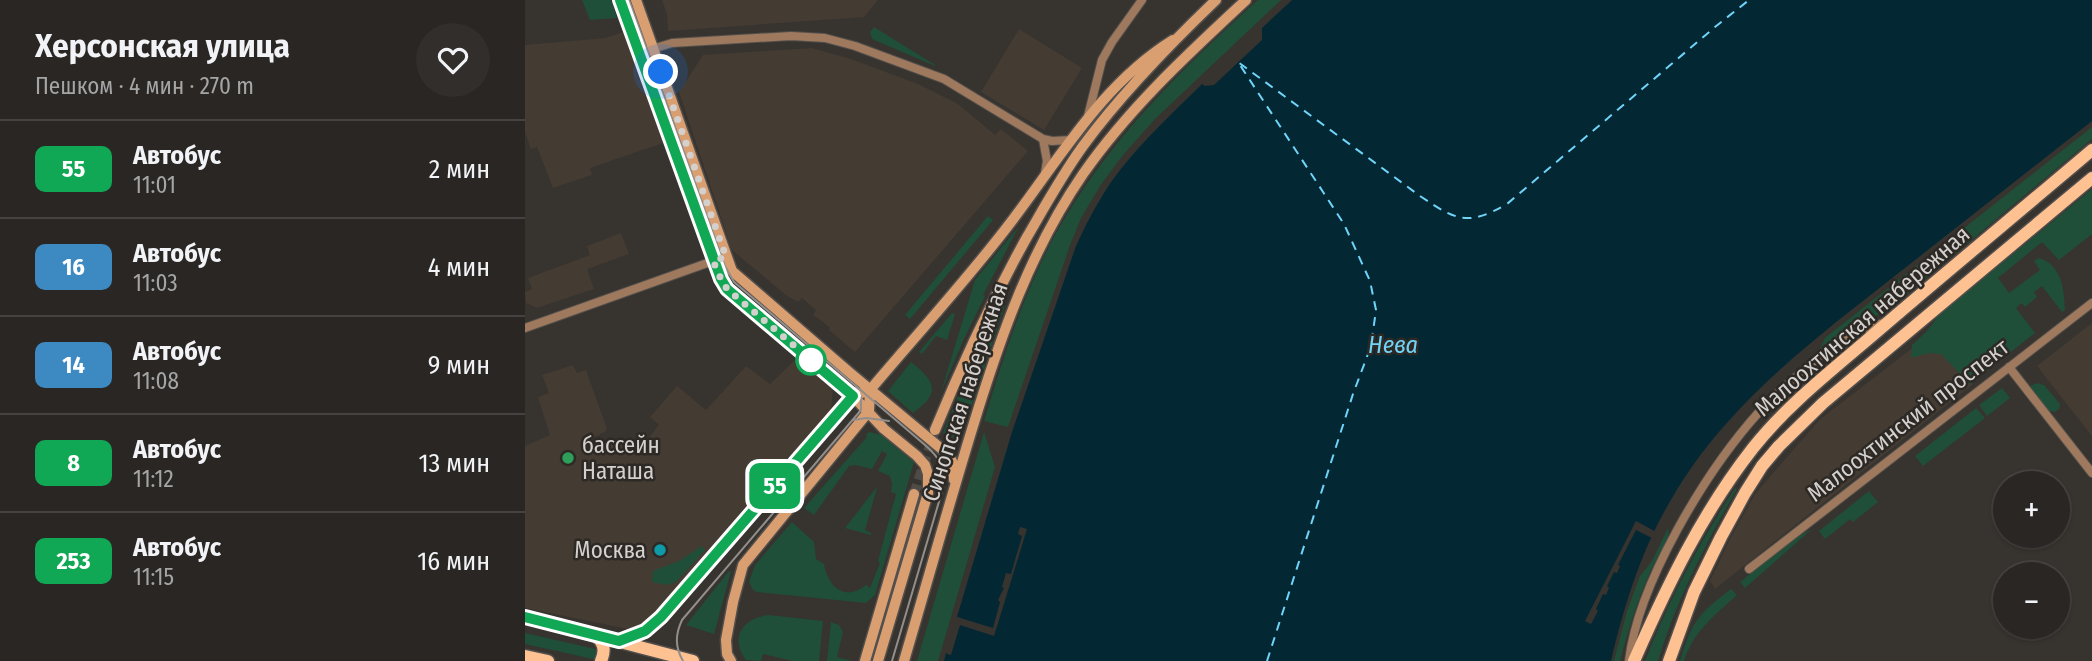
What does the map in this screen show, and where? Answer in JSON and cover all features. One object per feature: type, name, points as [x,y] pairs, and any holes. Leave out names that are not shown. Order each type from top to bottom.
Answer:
[{"type":"main road","points":[[619,0],[713,261],[727,289],[869,411]]},
{"type":"main road","points":[[636,0],[732,271],[737,278],[944,450],[952,461],[955,472],[954,490]]},
{"type":"main road","name":"Синопская набережная","points":[[935,430],[958,373],[993,300],[1063,174],[1099,126],[1173,40],[1216,0]]},
{"type":"main road","name":"Синопская набережная","points":[[904,661],[999,343],[1035,257],[1062,207],[1107,141],[1179,62],[1247,0]]},
{"type":"main road","name":"Синопская набережная","points":[[870,390],[980,261],[1087,118],[1132,71],[1173,40]]},
{"type":"main road","name":"Малоохтинская набережная","points":[[1631,661],[1686,550],[1735,473],[1773,425],[1889,321],[2092,150]]},
{"type":"main road","name":"Малоохтинская набережная","points":[[1669,661],[1705,568],[1745,493],[1762,467],[1796,427],[2092,178]]},
{"type":"main road","points":[[713,261],[726,257]]},
{"type":"main road","points":[[619,641],[645,631],[661,617],[853,396],[870,390]]},
{"type":"main road","points":[[731,661],[727,654],[726,640],[743,565],[782,514],[869,411],[870,390]]},
{"type":"main road","name":"Синопская набережная","points":[[869,411],[884,429],[917,456],[929,474],[928,492],[878,661]]},
{"type":"main road","name":"Синопская набережная","points":[[865,661],[914,494]]},
{"type":"main road","points":[[525,617],[693,661]]},
{"type":"main road","points":[[593,634],[603,644],[601,661]]},
{"type":"main road","points":[[525,656],[548,661]]},
{"type":"street","name":"Синопская набережная","points":[[1087,118],[1098,70],[1112,42],[1142,0]]},
{"type":"street","points":[[639,53],[672,43],[791,36],[825,38],[855,46],[944,79],[1043,139],[1071,140]]},
{"type":"street","points":[[1043,139],[1047,160],[1045,175]]},
{"type":"street","points":[[525,328],[713,261]]},
{"type":"street","name":"Малоохтинский проспект","points":[[1749,569],[2092,303]]},
{"type":"street","points":[[1631,661],[1631,641],[1659,565],[1694,503],[1738,438],[1780,391],[1837,342],[1860,330],[1889,321]]},
{"type":"street","points":[[2009,367],[2092,473]]},
{"type":"shaded area","points":[[662,0],[878,0],[864,17],[668,31],[667,14]]},
{"type":"shaded area","points":[[1019,29],[1082,68],[1044,130],[981,92]]},
{"type":"shaded area","points":[[623,32],[663,143],[590,168],[592,175],[553,188],[537,147],[531,149],[525,132],[525,45],[605,38]]},
{"type":"shaded area","points":[[812,48],[851,59],[918,84],[958,104],[995,135],[1001,129],[1028,151],[855,352],[813,315],[816,310],[802,298],[798,302],[787,296],[732,250],[679,92],[703,55]]},
{"type":"shaded area","points":[[621,233],[629,254],[587,269],[594,289],[537,308],[526,303],[525,292],[532,289],[528,278],[590,255],[587,246]]},
{"type":"shaded area","points":[[2092,323],[2092,436],[2037,366]]},
{"type":"shaded area","points":[[1915,346],[1944,349],[1973,384],[1715,589],[1710,581],[1755,494],[1819,420]]},
{"type":"shaded area","points":[[797,358],[833,388],[831,412],[656,617],[642,628],[633,630],[525,608],[525,446],[550,435],[538,397],[549,393],[542,375],[573,365],[577,373],[586,370],[607,429],[584,442],[596,445],[645,442],[659,425],[650,417],[677,386],[706,410],[746,366],[770,384]]},
{"type":"green space","points":[[582,0],[611,0],[617,18],[590,20]]},
{"type":"green space","points":[[1258,0],[1281,0],[1155,119],[1100,186],[1081,218],[1070,245],[1008,427],[984,421],[1023,304],[1054,237],[1074,203],[1120,140],[1146,110],[1200,53]]},
{"type":"green space","points":[[874,27],[935,66],[872,39],[870,32]]},
{"type":"green space","points":[[2092,127],[2092,139],[1888,310],[1843,332],[1819,351],[1825,338]]},
{"type":"green space","points":[[2092,189],[2092,234],[2059,260],[2042,242],[1998,278],[2009,293],[2040,270],[2034,261],[2039,258],[2047,261],[2060,279],[2065,310],[2062,312],[2042,286],[2034,292],[2037,297],[2025,307],[2022,303],[2016,308],[2035,333],[1970,384],[1941,354],[1929,353],[1911,358],[1912,345],[1938,316]]},
{"type":"green space","points":[[988,216],[993,220],[910,319],[905,315]]},
{"type":"green space","points":[[1019,226],[983,295],[985,296],[941,392],[975,280]]},
{"type":"green space","points":[[1001,303],[1005,305],[968,416],[955,411],[952,416],[963,420],[957,439],[943,433],[970,367]]},
{"type":"green space","points":[[952,313],[955,314],[947,340],[936,336],[922,354],[919,352]]},
{"type":"green space","points":[[911,362],[926,375],[932,387],[928,399],[913,413],[888,391]]},
{"type":"green space","points":[[2037,383],[2044,385],[2060,404],[2055,412],[2049,411],[2030,386]]},
{"type":"green space","points":[[2002,388],[2010,398],[1987,416],[1979,405]]},
{"type":"green space","points":[[1976,408],[1985,418],[1923,466],[1915,456]]},
{"type":"green space","points":[[870,432],[881,435],[914,462],[875,595],[866,603],[753,590],[749,582],[755,565],[792,522],[814,542],[816,559],[824,564],[829,579],[839,590],[851,592],[866,585],[870,588],[880,563],[878,561],[896,494],[891,492],[890,476],[878,471],[887,454],[882,451],[872,469],[849,466],[814,515],[804,508]]},
{"type":"green space","points":[[984,432],[995,467],[938,661],[917,661]]},
{"type":"green space","points":[[876,488],[865,530],[871,535],[845,528]]},
{"type":"green space","points":[[1735,488],[1737,489],[1683,594],[1658,661],[1645,661],[1685,572]]},
{"type":"green space","points":[[1869,491],[1878,502],[1825,539],[1819,531]]},
{"type":"green space","points":[[1668,528],[1667,541],[1639,598],[1620,661],[1614,661],[1627,611],[1640,576],[1652,561]]},
{"type":"green space","points":[[1812,529],[1745,588],[1740,582],[1797,537]]},
{"type":"green space","points":[[702,546],[705,550],[676,582],[667,585],[652,582],[653,571],[679,561]]},
{"type":"green space","points":[[729,571],[714,634],[686,625]]},
{"type":"green space","points":[[1731,589],[1737,595],[1706,625],[1693,641],[1684,661],[1680,661],[1688,636],[1698,619]]},
{"type":"green space","points":[[768,615],[823,621],[819,661],[793,661],[763,654],[761,661],[746,660],[739,644],[741,630],[752,620]]},
{"type":"green space","points":[[831,622],[839,625],[843,632],[837,657],[852,661],[827,661]]},
{"type":"green space","points":[[525,633],[595,649],[598,651],[597,658],[525,644]]},
{"type":"water","name":"Нева","points":[[1292,0],[2092,0],[2092,121],[1803,350],[1773,376],[1718,433],[1694,464],[1661,517],[1628,598],[1611,661],[944,661],[946,653],[950,655],[961,618],[957,617],[1012,432],[1076,246],[1087,223],[1114,178],[1147,139],[1202,84],[1214,85],[1262,40],[1262,28]]},
{"type":"pier","points":[[1636,521],[1658,533],[1649,552],[1646,550],[1652,538],[1636,530],[1618,565],[1620,566],[1617,573],[1614,572],[1607,586],[1609,588],[1606,595],[1603,594],[1591,624],[1585,621]]},
{"type":"pier","points":[[1020,527],[1027,529],[994,636],[960,625],[951,655],[946,653],[957,617],[993,628],[1006,573],[1011,574],[1022,536],[1018,534]]},
{"type":"ferry route","points":[[1267,661],[1371,346],[1376,310],[1370,281],[1344,224],[1238,62],[1420,196],[1443,211],[1462,218],[1471,218],[1482,216],[1507,204],[1749,0]]},
{"type":"tunnel","points":[[914,494],[934,433]]},
{"type":"tram line","points":[[629,0],[725,266],[734,282],[925,445],[941,464],[943,488],[892,661]]},
{"type":"tram line","points":[[683,661],[677,641],[682,620],[861,410],[861,397],[856,387]]},
{"type":"tram line","points":[[853,420],[867,418],[889,421]]},
{"type":"bus line","name":"55","points":[[525,617],[619,641],[645,631],[661,617],[853,396],[727,289],[721,279],[620,0]]},
{"type":"place","name":"бассейн Наташа","points":[[568,458]]},
{"type":"place","name":"Москва","points":[[660,550]]},
{"type":"route","points":[[661,72],[726,257],[713,261],[721,279],[727,289],[811,360]]}]
